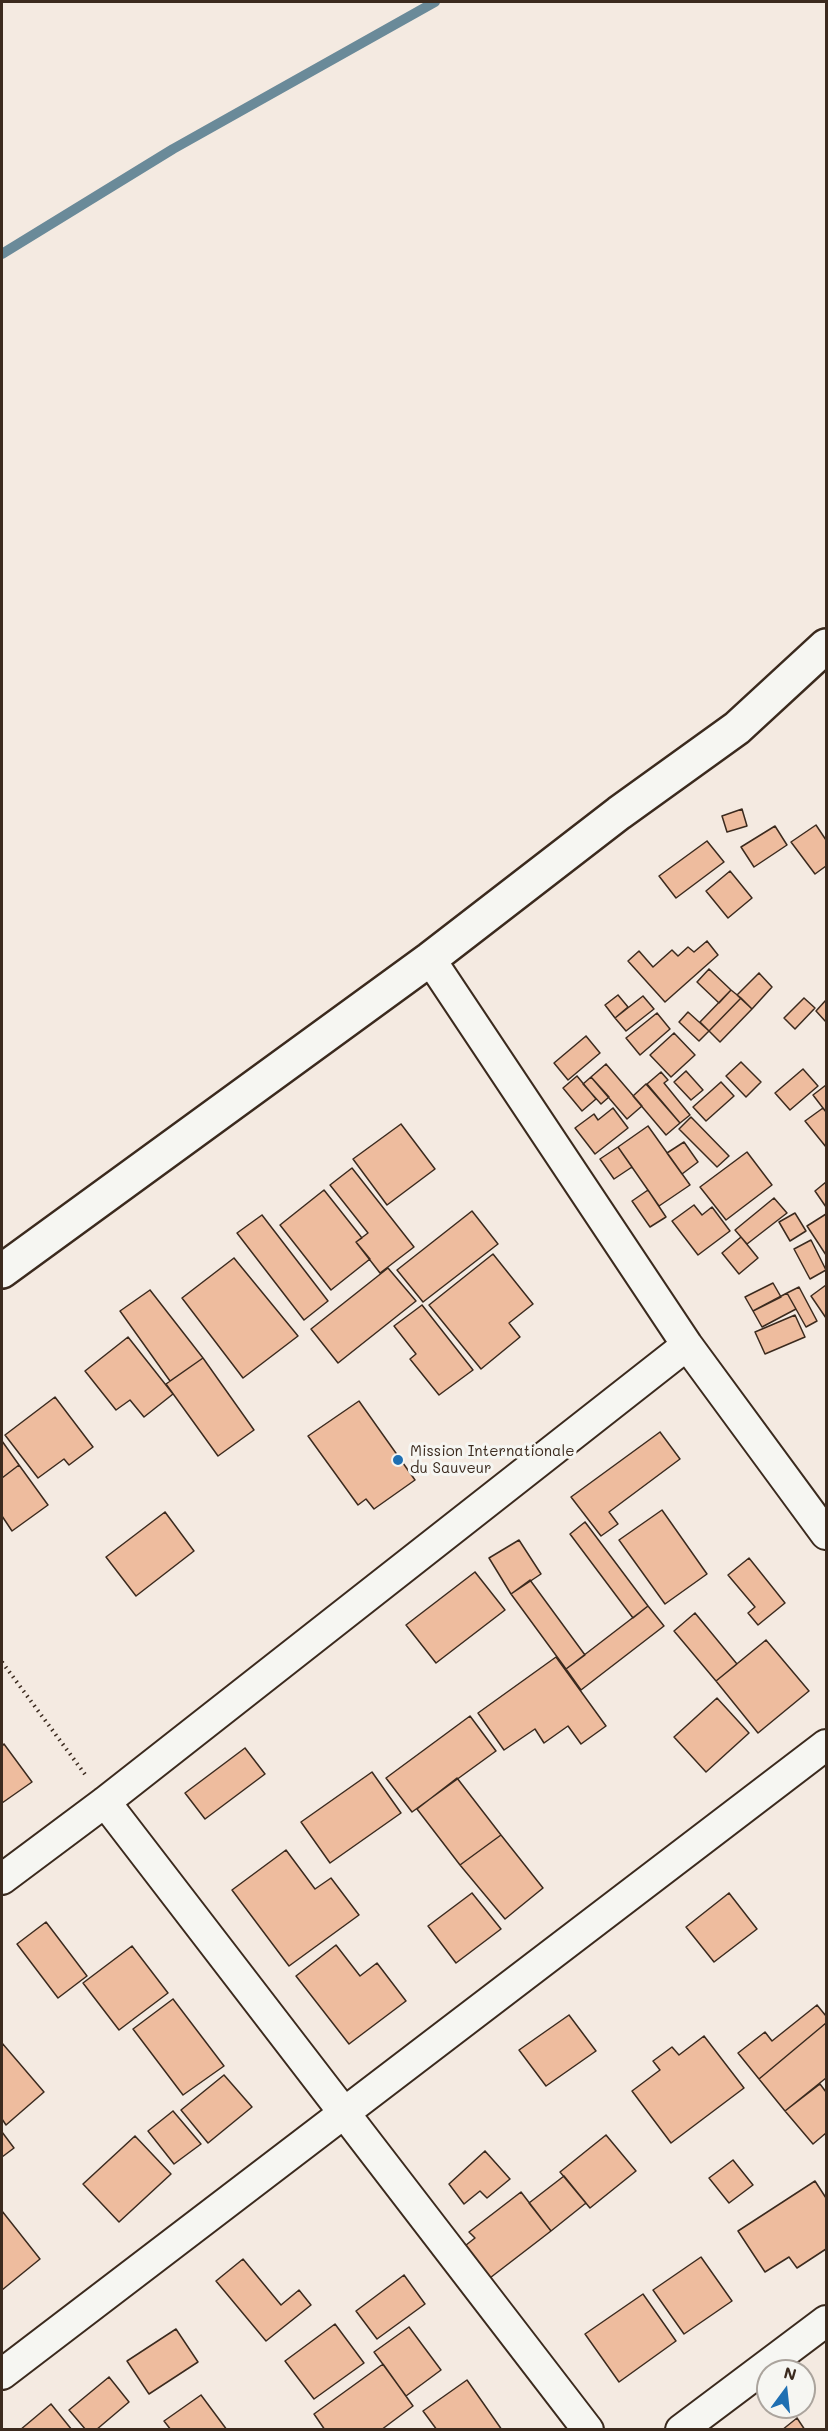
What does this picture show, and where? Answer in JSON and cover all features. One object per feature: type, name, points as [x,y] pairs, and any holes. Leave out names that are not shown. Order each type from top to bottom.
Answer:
[{"type":"street","points":[[2,1271],[430,959],[619,813],[737,728],[826,646]]},
{"type":"street","points":[[430,959],[687,1345],[826,1534]]},
{"type":"street","points":[[2,1880],[105,1802],[687,1345]]},
{"type":"street","points":[[2,2374],[826,1745]]},
{"type":"street","points":[[105,1802],[588,2430]]},
{"type":"street","points":[[681,2430],[826,2321]]},
{"type":"path","points":[[2,1662],[105,1802]]},
{"type":"building","points":[[742,809],[747,826],[727,832],[722,816]]},
{"type":"building","points":[[816,825],[826,840],[826,866],[815,874],[791,842]]},
{"type":"building","points":[[775,826],[787,845],[754,867],[741,847]]},
{"type":"building","points":[[707,841],[724,862],[676,898],[659,876]]},
{"type":"building","points":[[730,871],[752,898],[728,918],[706,891]]},
{"type":"building","points":[[707,941],[718,955],[665,1002],[628,961],[639,951],[653,967],[672,950],[678,956],[688,947],[694,952]]},
{"type":"building","points":[[709,969],[731,990],[719,1003],[697,982]]},
{"type":"building","points":[[759,973],[772,987],[752,1009],[737,995]]},
{"type":"building","points":[[731,990],[741,998],[709,1031],[700,1022]]},
{"type":"building","points":[[618,995],[628,1007],[615,1018],[605,1005]]},
{"type":"building","points":[[643,996],[654,1009],[626,1031],[615,1018]]},
{"type":"building","points":[[741,998],[752,1009],[720,1042],[709,1031]]},
{"type":"building","points":[[804,998],[815,1008],[795,1029],[784,1018]]},
{"type":"building","points":[[826,1000],[826,1022],[816,1011]]},
{"type":"building","points":[[688,1012],[709,1031],[699,1041],[679,1022]]},
{"type":"building","points":[[657,1013],[670,1029],[640,1055],[626,1038]]},
{"type":"building","points":[[674,1033],[695,1055],[671,1077],[650,1055]]},
{"type":"building","points":[[586,1036],[600,1053],[568,1080],[554,1063]]},
{"type":"building","points":[[741,1062],[761,1082],[746,1097],[726,1076]]},
{"type":"building","points":[[606,1064],[642,1106],[627,1119],[591,1077]]},
{"type":"building","points":[[803,1069],[818,1086],[790,1110],[775,1093]]},
{"type":"building","points":[[686,1071],[703,1090],[691,1100],[674,1082]]},
{"type":"building","points":[[661,1072],[668,1080],[664,1083],[690,1115],[680,1123],[647,1084]]},
{"type":"building","points":[[577,1076],[596,1099],[582,1111],[563,1088]]},
{"type":"building","points":[[591,1077],[609,1097],[601,1104],[583,1084]]},
{"type":"building","points":[[721,1082],[734,1096],[706,1121],[693,1107]]},
{"type":"building","points":[[646,1084],[680,1123],[666,1135],[633,1096]]},
{"type":"building","points":[[826,1085],[826,1112],[813,1095]]},
{"type":"building","points":[[613,1108],[628,1128],[595,1154],[575,1128],[594,1114],[598,1120]]},
{"type":"building","points":[[823,1108],[826,1112],[826,1147],[805,1121]]},
{"type":"building","points":[[691,1117],[729,1156],[717,1167],[679,1129]]},
{"type":"building","points":[[401,1124],[435,1169],[387,1205],[353,1159]]},
{"type":"building","points":[[648,1126],[690,1185],[659,1206],[618,1147]]},
{"type":"building","points":[[684,1142],[698,1162],[682,1174],[667,1153]]},
{"type":"building","points":[[618,1147],[632,1167],[614,1179],[600,1159]]},
{"type":"building","points":[[747,1152],[772,1185],[726,1220],[700,1187]]},
{"type":"building","points":[[352,1168],[414,1247],[380,1273],[356,1242],[368,1233],[330,1185]]},
{"type":"building","points":[[826,1182],[826,1207],[815,1191]]},
{"type":"building","points":[[324,1190],[362,1238],[356,1242],[370,1259],[331,1290],[280,1225]]},
{"type":"building","points":[[648,1190],[666,1217],[650,1227],[632,1201]]},
{"type":"building","points":[[774,1198],[787,1213],[747,1244],[735,1230]]},
{"type":"building","points":[[694,1205],[702,1215],[712,1207],[730,1231],[698,1255],[672,1221]]},
{"type":"building","points":[[472,1211],[498,1244],[423,1302],[397,1270]]},
{"type":"building","points":[[795,1213],[806,1231],[790,1241],[779,1222]]},
{"type":"building","points":[[826,1214],[826,1255],[807,1226]]},
{"type":"building","points":[[262,1215],[328,1301],[304,1320],[237,1233]]},
{"type":"building","points":[[741,1237],[758,1258],[739,1274],[722,1253]]},
{"type":"building","points":[[811,1240],[826,1270],[810,1279],[794,1249]]},
{"type":"building","points":[[493,1254],[533,1304],[509,1323],[520,1337],[481,1369],[429,1305]]},
{"type":"building","points":[[234,1258],[298,1336],[243,1378],[182,1298]]},
{"type":"building","points":[[388,1268],[416,1301],[338,1363],[311,1329]]},
{"type":"building","points":[[773,1283],[781,1297],[753,1311],[745,1297]]},
{"type":"building","points":[[826,1285],[826,1318],[811,1296]]},
{"type":"building","points":[[799,1287],[817,1321],[806,1327],[787,1293]]},
{"type":"building","points":[[150,1290],[203,1358],[170,1381],[120,1311]]},
{"type":"building","points":[[787,1293],[796,1309],[762,1327],[753,1311]]},
{"type":"building","points":[[422,1305],[473,1370],[439,1395],[410,1359],[416,1354],[394,1326]]},
{"type":"building","points":[[795,1315],[805,1337],[765,1354],[755,1332]]},
{"type":"building","points":[[128,1337],[173,1394],[144,1417],[130,1400],[116,1410],[85,1371]]},
{"type":"building","points":[[203,1358],[254,1430],[218,1456],[166,1384]]},
{"type":"building","points":[[55,1397],[93,1447],[69,1465],[64,1459],[38,1478],[5,1435]]},
{"type":"building","points":[[359,1401],[415,1480],[374,1509],[366,1499],[358,1505],[308,1436]]},
{"type":"building","points":[[660,1432],[680,1459],[609,1512],[618,1524],[601,1536],[571,1497]]},
{"type":"building","points":[[2,1441],[19,1465],[2,1478]]},
{"type":"building","points":[[19,1465],[48,1505],[12,1531],[2,1516],[2,1478]]},
{"type":"building","points":[[662,1510],[707,1574],[665,1604],[619,1540]]},
{"type":"building","points":[[165,1512],[194,1551],[136,1596],[106,1557]]},
{"type":"building","points":[[585,1522],[648,1606],[633,1618],[570,1534]]},
{"type":"building","points":[[519,1540],[541,1574],[511,1594],[489,1558]]},
{"type":"building","points":[[749,1558],[785,1603],[758,1625],[748,1613],[755,1607],[728,1575]]},
{"type":"building","points":[[475,1572],[505,1610],[436,1663],[406,1625]]},
{"type":"building","points":[[530,1580],[585,1655],[566,1669],[511,1594]]},
{"type":"building","points":[[648,1606],[664,1626],[581,1690],[566,1669]]},
{"type":"building","points":[[695,1613],[737,1664],[716,1681],[674,1631]]},
{"type":"building","points":[[766,1640],[809,1691],[758,1733],[716,1681]]},
{"type":"building","points":[[556,1657],[606,1726],[581,1744],[568,1726],[544,1743],[535,1729],[504,1750],[478,1713]]},
{"type":"building","points":[[717,1698],[749,1733],[706,1772],[674,1737]]},
{"type":"building","points":[[470,1716],[496,1751],[412,1812],[386,1778]]},
{"type":"building","points":[[4,1744],[32,1782],[2,1803],[2,1746]]},
{"type":"building","points":[[245,1748],[265,1774],[205,1819],[185,1793]]},
{"type":"building","points":[[372,1772],[401,1813],[330,1863],[301,1822]]},
{"type":"building","points":[[457,1778],[501,1835],[460,1865],[417,1809]]},
{"type":"building","points":[[501,1835],[543,1888],[505,1919],[460,1865]]},
{"type":"building","points":[[286,1850],[315,1889],[331,1878],[359,1915],[289,1966],[232,1890]]},
{"type":"building","points":[[472,1893],[501,1929],[456,1963],[428,1926]]},
{"type":"building","points":[[729,1893],[757,1929],[714,1962],[686,1927]]},
{"type":"building","points":[[46,1922],[87,1976],[58,1998],[17,1944]]},
{"type":"building","points":[[336,1945],[360,1976],[377,1963],[406,2001],[349,2044],[296,1976]]},
{"type":"building","points":[[132,1946],[168,1993],[119,2030],[83,1983]]},
{"type":"building","points":[[173,1999],[224,2066],[183,2095],[133,2029]]},
{"type":"building","points":[[817,2005],[826,2016],[826,2023],[759,2079],[738,2053],[765,2032],[772,2041]]},
{"type":"building","points":[[569,2015],[596,2051],[546,2086],[519,2050]]},
{"type":"building","points":[[826,2023],[826,2078],[785,2111],[759,2079]]},
{"type":"building","points":[[704,2036],[744,2088],[671,2143],[632,2091],[660,2070],[653,2061],[672,2047],[679,2055]]},
{"type":"building","points":[[2,2043],[44,2092],[6,2125],[2,2119]]},
{"type":"building","points":[[224,2075],[252,2107],[208,2143],[181,2110]]},
{"type":"building","points":[[820,2084],[826,2092],[826,2133],[813,2144],[785,2111]]},
{"type":"building","points":[[173,2111],[201,2144],[174,2164],[148,2131]]},
{"type":"building","points":[[2,2132],[14,2148],[2,2157]]},
{"type":"building","points":[[606,2135],[636,2171],[590,2208],[560,2172]]},
{"type":"building","points":[[135,2136],[171,2174],[119,2222],[83,2184]]},
{"type":"building","points":[[485,2151],[510,2179],[487,2198],[480,2191],[464,2204],[449,2184]]},
{"type":"building","points":[[733,2160],[753,2185],[729,2203],[709,2178]]},
{"type":"building","points":[[564,2176],[586,2203],[551,2231],[529,2203]]},
{"type":"building","points":[[815,2181],[826,2198],[826,2249],[797,2268],[789,2257],[765,2272],[738,2231]]},
{"type":"building","points":[[521,2192],[551,2231],[486,2281],[461,2249],[475,2238],[469,2232]]},
{"type":"building","points":[[2,2211],[40,2259],[2,2290]]},
{"type":"building","points":[[701,2257],[732,2301],[684,2334],[653,2290]]},
{"type":"building","points":[[243,2259],[281,2305],[299,2290],[311,2305],[266,2341],[216,2281]]},
{"type":"building","points":[[404,2275],[425,2304],[377,2339],[356,2311]]},
{"type":"building","points":[[643,2294],[676,2341],[619,2382],[585,2334]]},
{"type":"building","points":[[335,2324],[364,2363],[314,2399],[285,2361]]},
{"type":"building","points":[[409,2327],[441,2370],[406,2396],[374,2352]]},
{"type":"building","points":[[176,2329],[198,2362],[149,2394],[127,2361]]},
{"type":"building","points":[[383,2364],[413,2406],[381,2430],[325,2430],[314,2414]]},
{"type":"building","points":[[109,2377],[129,2402],[96,2430],[86,2430],[69,2410]]},
{"type":"building","points":[[467,2380],[502,2430],[437,2430],[423,2411]]},
{"type":"building","points":[[201,2395],[227,2430],[171,2430],[164,2421]]},
{"type":"building","points":[[51,2404],[72,2430],[20,2430]]},
{"type":"building","points":[[798,2419],[805,2430],[782,2430]]},
{"type":"waterway","points":[[2,254],[173,149],[435,2]]},
{"type":"place","name":"Mission Internationale du Sauveur","points":[[398,1460]]}]
